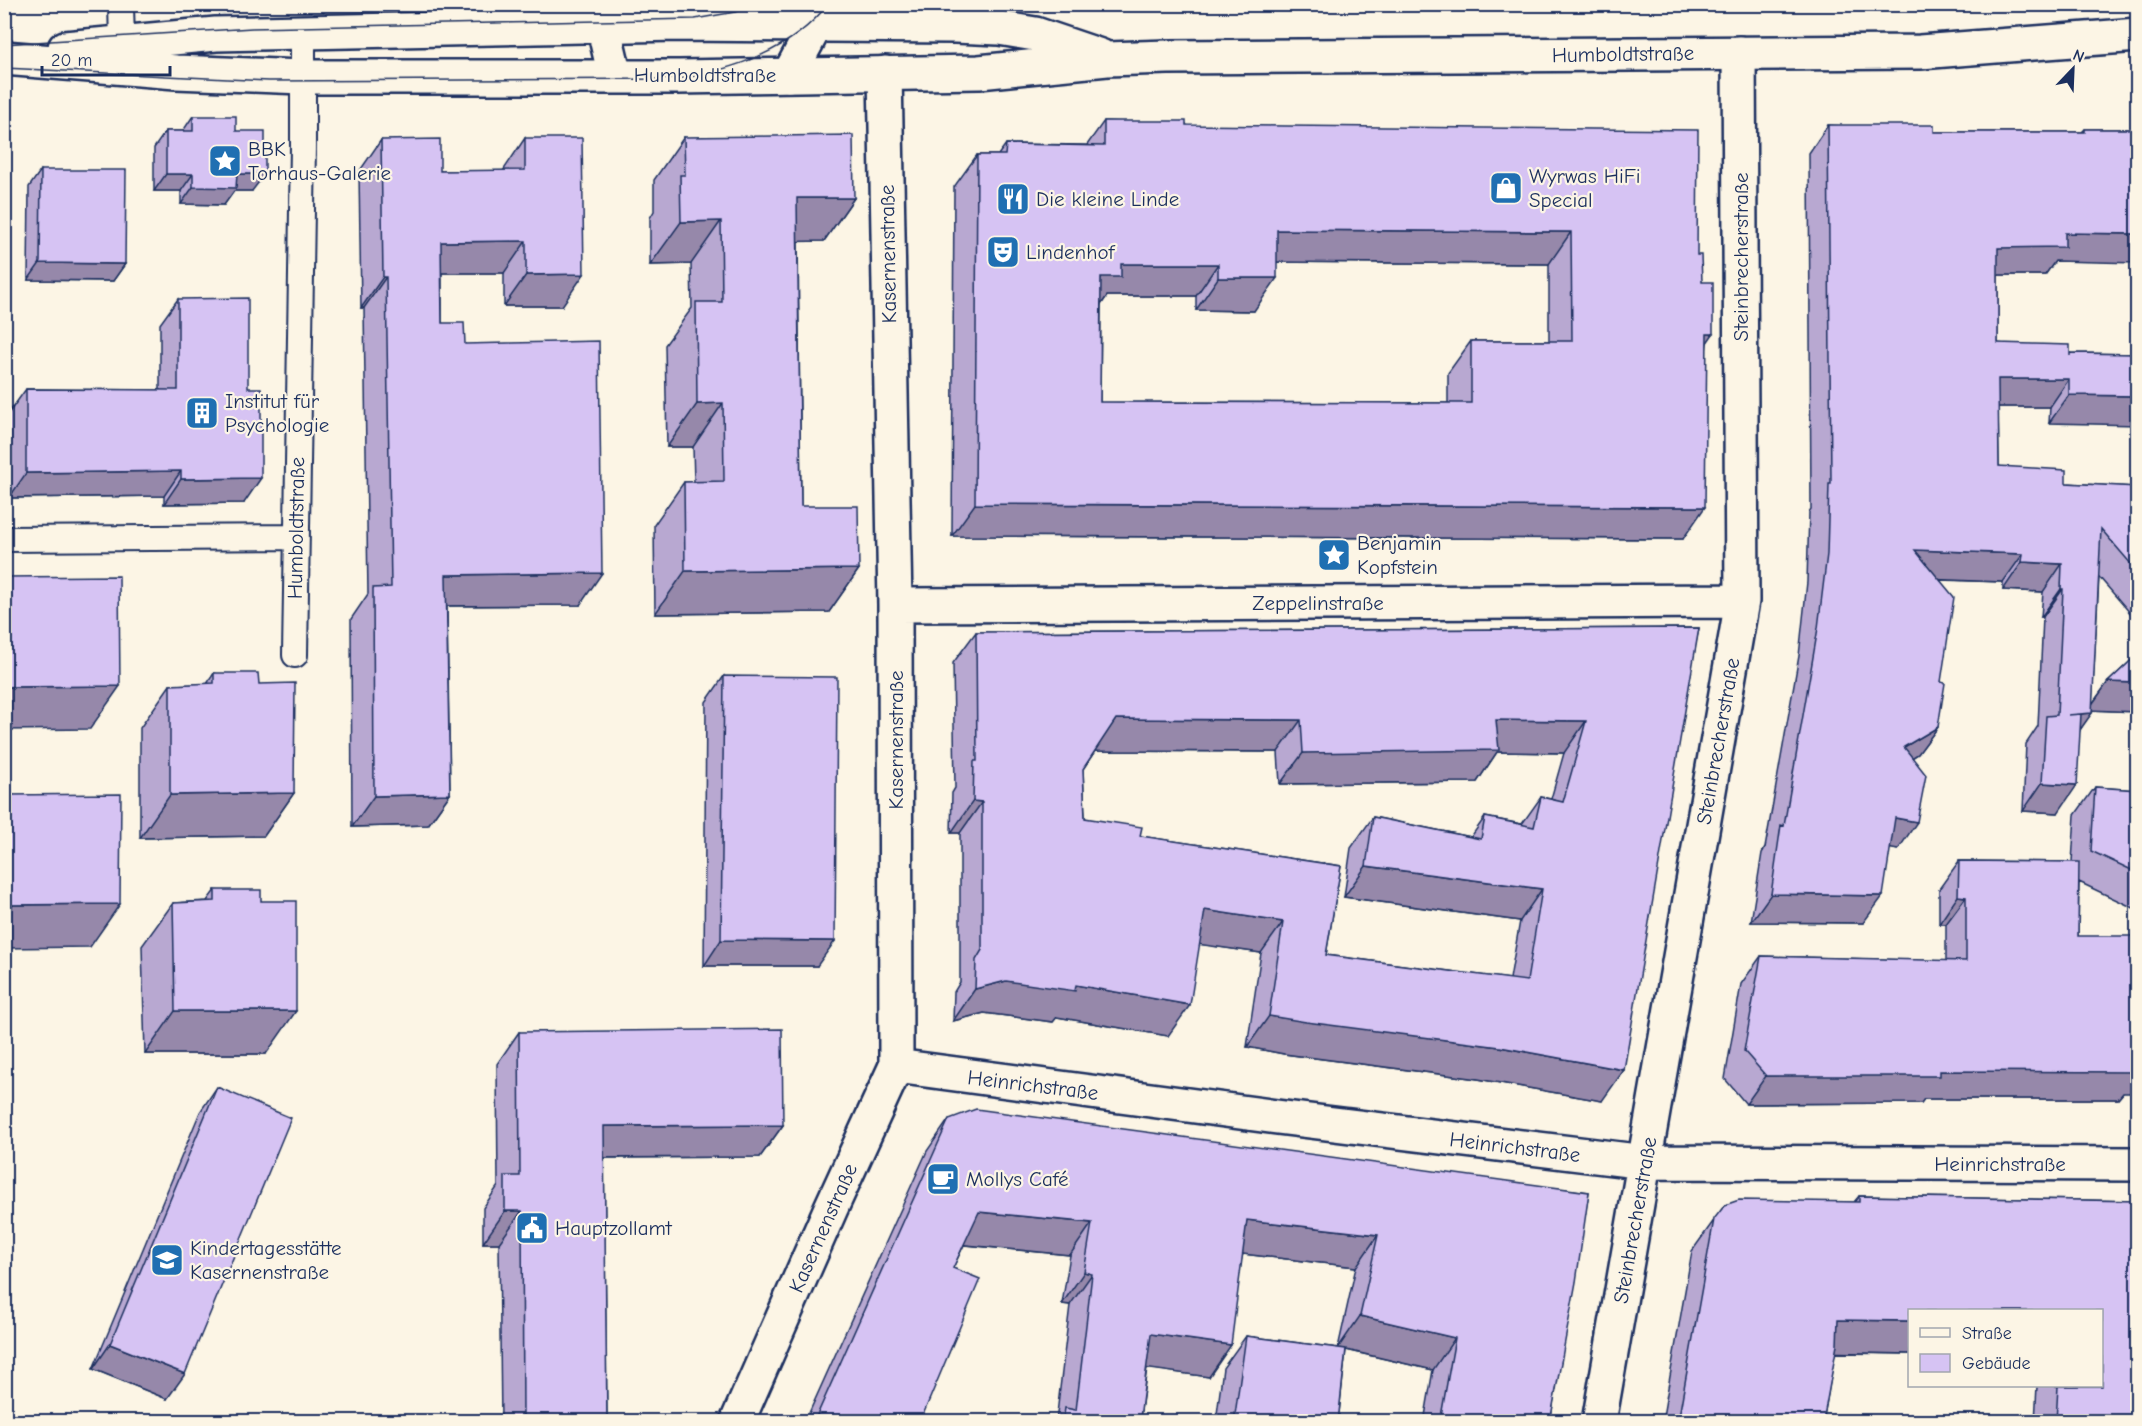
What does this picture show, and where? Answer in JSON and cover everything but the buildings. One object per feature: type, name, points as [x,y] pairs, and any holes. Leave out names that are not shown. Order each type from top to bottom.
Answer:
[{"type":"street","name":"Humboldtstraße","points":[[4,56],[216,34],[303,32],[603,15],[822,15],[883,25],[999,28],[1035,34],[1107,58]]},
{"type":"street","points":[[603,15],[615,76]]},
{"type":"street","points":[[789,75],[822,15]]},
{"type":"street","name":"Kasernenstraße","points":[[737,1422],[896,1066],[895,605],[883,25]]},
{"type":"street","name":"Humboldtstraße","points":[[4,56],[176,72],[302,77],[789,75],[978,72],[1107,58],[1920,52],[2138,35]]},
{"type":"street","name":"Steinbrecherstraße","points":[[1599,1422],[1742,601],[1739,53]]},
{"type":"street","name":"Zeppelinstraße","points":[[895,605],[1742,601]]},
{"type":"street","name":"Heinrichstraße","points":[[896,1066],[1277,1117],[1645,1162],[2138,1164]]},
{"type":"lane","points":[[121,4],[122,42]]},
{"type":"lane","name":"Humboldtstraße","points":[[295,655],[303,32]]},
{"type":"lane","points":[[4,539],[296,537]]},
{"type":"tram line","points":[[4,44],[252,28],[695,19],[735,12],[757,4]]},
{"type":"tram line","points":[[4,68],[269,81],[679,79],[720,70],[780,46],[814,20],[828,4]]},
{"type":"place","name":"BBK Torhaus-Galerie","points":[[225,161]]},
{"type":"place","name":"Wyrwas HiFi Special","points":[[1506,188]]},
{"type":"place","name":"Die kleine Linde","points":[[1013,199]]},
{"type":"place","name":"Lindenhof","points":[[1003,252]]},
{"type":"place","name":"Institut für Psychologie","points":[[202,413]]},
{"type":"place","name":"Benjamin Kopfstein","points":[[1334,555]]},
{"type":"place","name":"Mollys Café","points":[[943,1179]]},
{"type":"place","name":"Hauptzollamt","points":[[532,1228]]},
{"type":"place","name":"Kindertagesstätte Kasernenstraße","points":[[167,1260]]}]
